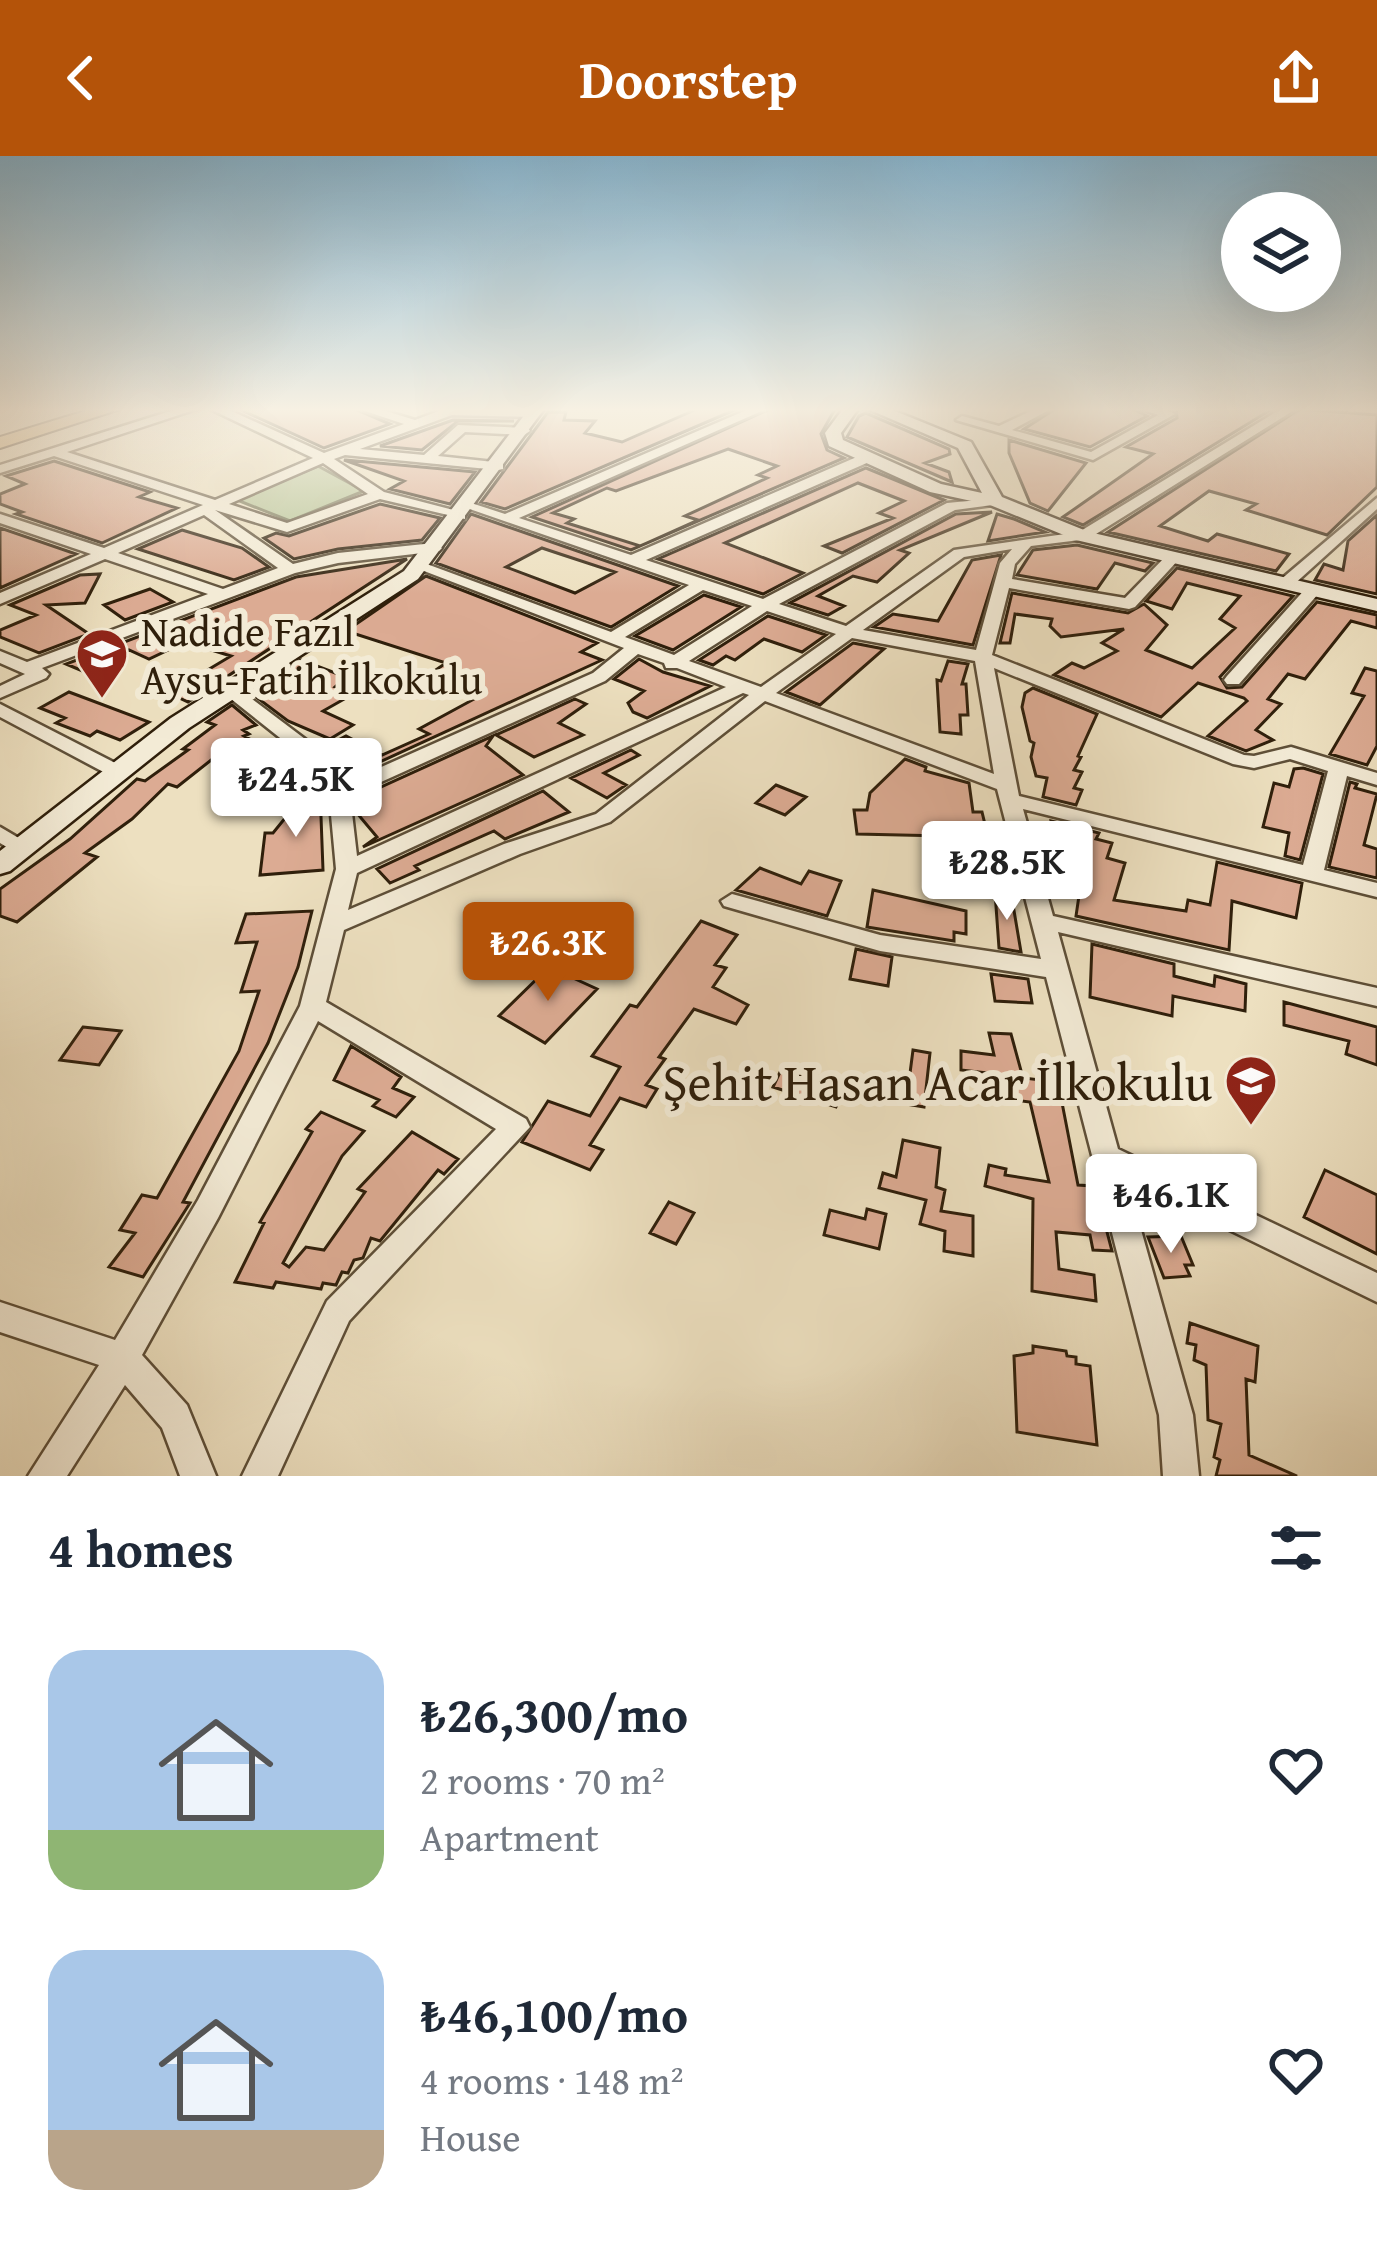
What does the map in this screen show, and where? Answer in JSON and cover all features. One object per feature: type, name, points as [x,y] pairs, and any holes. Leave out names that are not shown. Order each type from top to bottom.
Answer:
[{"type":"main road","points":[[0,865],[230,691],[411,575],[495,471]]},
{"type":"main road","points":[[893,471],[936,488],[995,500],[1083,536],[1377,605]]},
{"type":"main road","points":[[979,471],[995,500]]},
{"type":"street","points":[[108,471],[287,528],[379,495]]},
{"type":"street","points":[[0,599],[294,471]]},
{"type":"street","points":[[343,471],[379,495],[507,518],[847,632],[983,657],[1240,760],[1254,762],[1291,753],[1377,779]]},
{"type":"street","points":[[507,518],[618,471]]},
{"type":"street","points":[[633,560],[837,471]]},
{"type":"street","points":[[347,869],[750,692],[847,632],[959,553],[1083,536],[1190,471]]},
{"type":"street","points":[[672,664],[766,604],[952,506],[995,500]]},
{"type":"street","points":[[1285,584],[1377,502]]},
{"type":"street","points":[[211,506],[290,569]]},
{"type":"street","points":[[0,518],[226,595]]},
{"type":"street","points":[[1025,542],[1008,563],[983,657],[1009,793],[1176,1415],[1181,1476]]},
{"type":"street","points":[[27,668],[290,569],[338,558],[426,557],[672,664],[1009,793],[1377,890]]},
{"type":"street","points":[[1004,582],[1129,604],[1173,557]]},
{"type":"street","points":[[612,638],[703,583]]},
{"type":"street","points":[[1233,680],[1313,590]]},
{"type":"street","points":[[339,793],[599,677],[634,648]]},
{"type":"street","points":[[0,656],[40,674],[0,693]]},
{"type":"street","points":[[46,1476],[123,1358],[208,1209],[313,1006],[347,869],[339,793],[306,748],[230,691]]},
{"type":"street","points":[[332,926],[512,849],[603,818],[750,692]]},
{"type":"street","points":[[0,710],[118,772]]},
{"type":"street","points":[[1312,873],[1340,768]]},
{"type":"street","points":[[0,834],[23,847]]},
{"type":"street","points":[[732,901],[880,943],[1055,970]]},
{"type":"street","points":[[1042,921],[1377,998]]},
{"type":"street","points":[[260,1476],[338,1311],[516,1127],[313,1006]]},
{"type":"street","points":[[1104,1155],[1377,1288]]},
{"type":"street","points":[[0,1317],[123,1358],[175,1417],[198,1476]]},
{"type":"green space","points":[[307,471],[326,471],[364,491],[290,521],[237,500]]},
{"type":"building","points":[[23,471],[84,471],[150,492],[139,497],[177,508],[102,543],[16,514],[22,512],[0,504],[0,494],[25,484],[6,476]]},
{"type":"building","points":[[374,471],[475,472],[450,504],[390,489],[404,481]]},
{"type":"building","points":[[504,471],[594,471],[505,509],[481,502]]},
{"type":"building","points":[[634,471],[670,471],[616,491],[607,488],[553,513],[574,519],[567,523],[640,546],[698,520],[685,516],[767,478],[758,475],[767,471],[815,471],[631,550],[532,517]]},
{"type":"building","points":[[860,471],[872,471],[944,500],[842,553],[824,546],[893,518],[879,513],[904,501],[858,483],[725,543],[803,573],[763,594],[658,559]]},
{"type":"building","points":[[925,471],[949,472],[952,482]]},
{"type":"building","points":[[1016,471],[1080,471],[1048,511],[1030,503]]},
{"type":"building","points":[[1129,471],[1172,471],[1083,525],[1063,517]]},
{"type":"building","points":[[1204,471],[1377,471],[1377,487],[1327,535],[1246,510],[1256,504],[1209,491],[1160,526],[1208,541],[1217,534],[1289,554],[1276,571],[1108,532]]},
{"type":"building","points":[[380,504],[440,518],[422,540],[294,559],[264,538],[276,533],[289,536]]},
{"type":"building","points":[[992,512],[900,550],[909,553],[877,582],[853,576],[818,596],[844,606],[828,615],[790,603],[956,514]]},
{"type":"building","points":[[471,514],[678,586],[611,627],[436,563]],"holes":[[[542,548],[615,572],[575,593],[506,567]]]},
{"type":"building","points":[[997,514],[1014,519],[1045,532],[988,541]]},
{"type":"building","points":[[1377,515],[1377,594],[1315,580],[1324,564],[1343,570],[1348,541]]},
{"type":"building","points":[[0,528],[76,554],[0,588]]},
{"type":"building","points":[[182,530],[242,548],[269,567],[234,580],[138,549]]},
{"type":"building","points":[[1077,545],[1153,563],[1145,571],[1115,563],[1097,589],[1017,575],[1033,550]]},
{"type":"building","points":[[1001,555],[973,645],[874,627],[893,614],[938,621],[972,560]]},
{"type":"building","points":[[407,559],[188,702],[169,693],[231,656],[185,642],[149,659],[129,650],[85,672],[66,664],[296,577]]},
{"type":"building","points":[[1177,568],[1293,596],[1220,677],[1227,688],[1242,687],[1317,602],[1377,615],[1377,628],[1351,621],[1305,679],[1288,674],[1268,699],[1281,704],[1256,730],[1273,740],[1246,751],[1208,736],[1247,701],[1244,698],[1198,683],[1161,717],[1054,675],[1072,663],[1084,668],[1117,651],[1102,643],[1124,629],[1061,637],[1050,626],[1052,619],[1015,614],[1010,643],[1000,643],[1012,593],[1128,613],[1144,604],[1167,625],[1146,650],[1192,668],[1235,628],[1220,619],[1240,596],[1187,583],[1172,609],[1146,601]]},
{"type":"building","points":[[100,574],[85,603],[46,605],[89,634],[39,653],[0,637],[0,630],[36,615],[10,605],[80,575]]},
{"type":"building","points":[[426,576],[597,643],[581,652],[602,660],[347,777],[344,775],[359,769],[323,748],[346,736],[382,755],[429,734],[419,729],[476,698],[427,676],[446,663],[346,631]]},
{"type":"building","points":[[150,589],[173,602],[125,620],[104,605]]},
{"type":"building","points":[[704,595],[741,607],[673,650],[635,636]]},
{"type":"building","points":[[768,616],[826,635],[802,652],[764,639],[735,660],[726,656],[713,665],[699,660]]},
{"type":"building","points":[[853,643],[884,649],[820,705],[786,692]]},
{"type":"building","points":[[639,659],[663,672],[710,686],[647,718],[633,712],[628,703],[644,691],[614,679]]},
{"type":"building","points":[[301,660],[346,677],[335,687],[353,694],[323,711],[353,725],[330,739],[288,721],[251,693]]},
{"type":"building","points":[[948,661],[968,664],[962,684],[966,684],[968,715],[960,715],[961,734],[940,732],[937,680],[941,681]]},
{"type":"building","points":[[1365,668],[1377,671],[1377,746],[1367,765],[1330,754],[1364,696],[1352,693]]},
{"type":"building","points":[[1033,688],[1097,714],[1074,770],[1082,772],[1074,788],[1082,790],[1076,805],[1043,797],[1047,778],[1036,776],[1031,757],[1034,743],[1022,707],[1025,693]]},
{"type":"building","points":[[69,692],[149,722],[120,740],[97,731],[90,736],[56,723],[65,718],[40,708]]},
{"type":"building","points":[[575,699],[586,704],[559,723],[583,735],[534,757],[496,735]]},
{"type":"building","points":[[232,705],[256,725],[243,730],[249,734],[244,736],[275,753],[258,771],[215,757],[177,787],[168,784],[132,819],[85,853],[97,857],[17,922],[0,916],[0,889],[70,839],[137,779],[145,781],[188,750],[183,749],[215,725],[207,722]]},
{"type":"building","points":[[493,736],[486,746],[523,775],[363,847],[377,837],[356,812],[364,805],[357,798]]},
{"type":"building","points":[[631,750],[639,755],[604,773],[626,785],[607,798],[571,778]]},
{"type":"building","points":[[905,759],[926,767],[925,771],[969,783],[973,812],[982,812],[988,837],[857,834],[854,810],[867,810],[870,793]]},
{"type":"building","points":[[1294,769],[1323,774],[1300,860],[1285,856],[1289,833],[1263,827],[1274,783],[1289,787]]},
{"type":"building","points":[[1350,782],[1377,794],[1364,845],[1377,849],[1377,878],[1329,867]]},
{"type":"building","points":[[776,785],[806,797],[785,815],[756,803]]},
{"type":"building","points":[[320,790],[323,870],[260,875],[265,833],[273,833],[303,796]]},
{"type":"building","points":[[543,791],[569,812],[505,839],[494,831],[415,866],[419,870],[390,883],[377,869]]},
{"type":"building","points":[[1051,821],[1099,833],[1096,839],[1112,843],[1107,858],[1125,863],[1114,900],[1186,911],[1188,900],[1210,905],[1217,862],[1302,883],[1296,918],[1232,901],[1229,950],[1076,916],[1081,882],[1063,877],[1066,845],[1054,842]]},
{"type":"building","points":[[760,868],[801,884],[809,871],[841,881],[827,916],[736,890]]},
{"type":"building","points":[[873,890],[966,911],[966,934],[954,932],[954,941],[867,927]]},
{"type":"building","points":[[995,892],[1011,893],[1021,952],[999,948]]},
{"type":"building","points":[[312,911],[298,967],[268,1043],[183,1202],[190,1203],[143,1277],[109,1267],[135,1233],[120,1230],[142,1195],[157,1198],[239,1051],[259,991],[241,992],[257,942],[236,943],[246,914]]},
{"type":"building","points":[[701,921],[737,935],[715,965],[726,968],[713,987],[748,1005],[736,1024],[694,1009],[659,1057],[665,1059],[646,1085],[657,1089],[646,1107],[620,1098],[590,1145],[603,1150],[590,1170],[522,1142],[548,1101],[590,1116],[620,1067],[592,1056],[630,1005],[637,1007]]},
{"type":"building","points":[[1092,944],[1174,964],[1174,976],[1214,986],[1215,976],[1246,984],[1245,1011],[1173,996],[1172,1016],[1090,997]]},
{"type":"building","points":[[856,949],[892,957],[888,986],[850,979]]},
{"type":"building","points":[[549,967],[597,989],[545,1043],[499,1016]]},
{"type":"building","points":[[991,974],[1028,979],[1032,1003],[995,1001]]},
{"type":"building","points":[[1284,1002],[1377,1027],[1377,1065],[1346,1054],[1349,1041],[1284,1025]]},
{"type":"building","points":[[83,1027],[121,1031],[99,1065],[60,1060]]},
{"type":"building","points":[[989,1033],[1011,1034],[1023,1078],[1058,1082],[1078,1185],[1093,1186],[1099,1227],[1106,1228],[1112,1251],[1093,1250],[1090,1235],[1056,1232],[1059,1269],[1094,1275],[1096,1301],[1032,1291],[1033,1199],[985,1186],[989,1165],[1006,1169],[1005,1175],[1049,1182],[1030,1102],[1007,1099],[1006,1075],[961,1070],[961,1051],[994,1055]]},
{"type":"building","points":[[351,1046],[401,1077],[393,1088],[414,1097],[396,1117],[373,1106],[379,1100],[334,1080]]},
{"type":"building","points":[[913,1050],[930,1053],[924,1107],[906,1104]]},
{"type":"building","points":[[781,1070],[843,1090],[836,1107],[773,1087]]},
{"type":"building","points":[[321,1112],[364,1131],[342,1156],[283,1263],[289,1267],[306,1247],[324,1250],[365,1192],[358,1189],[412,1132],[458,1159],[444,1174],[438,1170],[380,1241],[371,1238],[363,1258],[354,1260],[348,1273],[342,1272],[336,1285],[323,1283],[321,1289],[276,1282],[273,1288],[235,1282],[264,1223],[260,1222],[312,1132],[306,1129]]},
{"type":"building","points":[[903,1140],[940,1148],[936,1187],[945,1190],[941,1211],[973,1216],[973,1256],[944,1251],[945,1231],[920,1224],[926,1200],[879,1188],[883,1173],[896,1177]]},
{"type":"building","points":[[1325,1170],[1377,1195],[1377,1254],[1304,1217]]},
{"type":"building","points":[[669,1202],[694,1213],[676,1244],[650,1233]]},
{"type":"building","points":[[867,1209],[886,1214],[879,1249],[824,1235],[830,1210],[865,1219]]},
{"type":"building","points":[[1181,1236],[1193,1265],[1185,1265],[1190,1276],[1164,1278],[1148,1237]]},
{"type":"building","points":[[1190,1323],[1258,1346],[1255,1382],[1246,1379],[1249,1455],[1297,1476],[1216,1476],[1220,1460],[1214,1457],[1221,1424],[1208,1420],[1206,1365],[1194,1360],[1196,1345],[1187,1343]]},
{"type":"building","points":[[1033,1346],[1066,1351],[1067,1356],[1076,1357],[1076,1364],[1090,1366],[1097,1445],[1017,1432],[1014,1356],[1033,1353]]},
{"type":"place","name":"Nadide Fazıl Aysu-Fatih İlkokulu","points":[[102,700]]},
{"type":"place","name":"Şehit Hasan Acar İlkokulu","points":[[1251,1127]]}]
